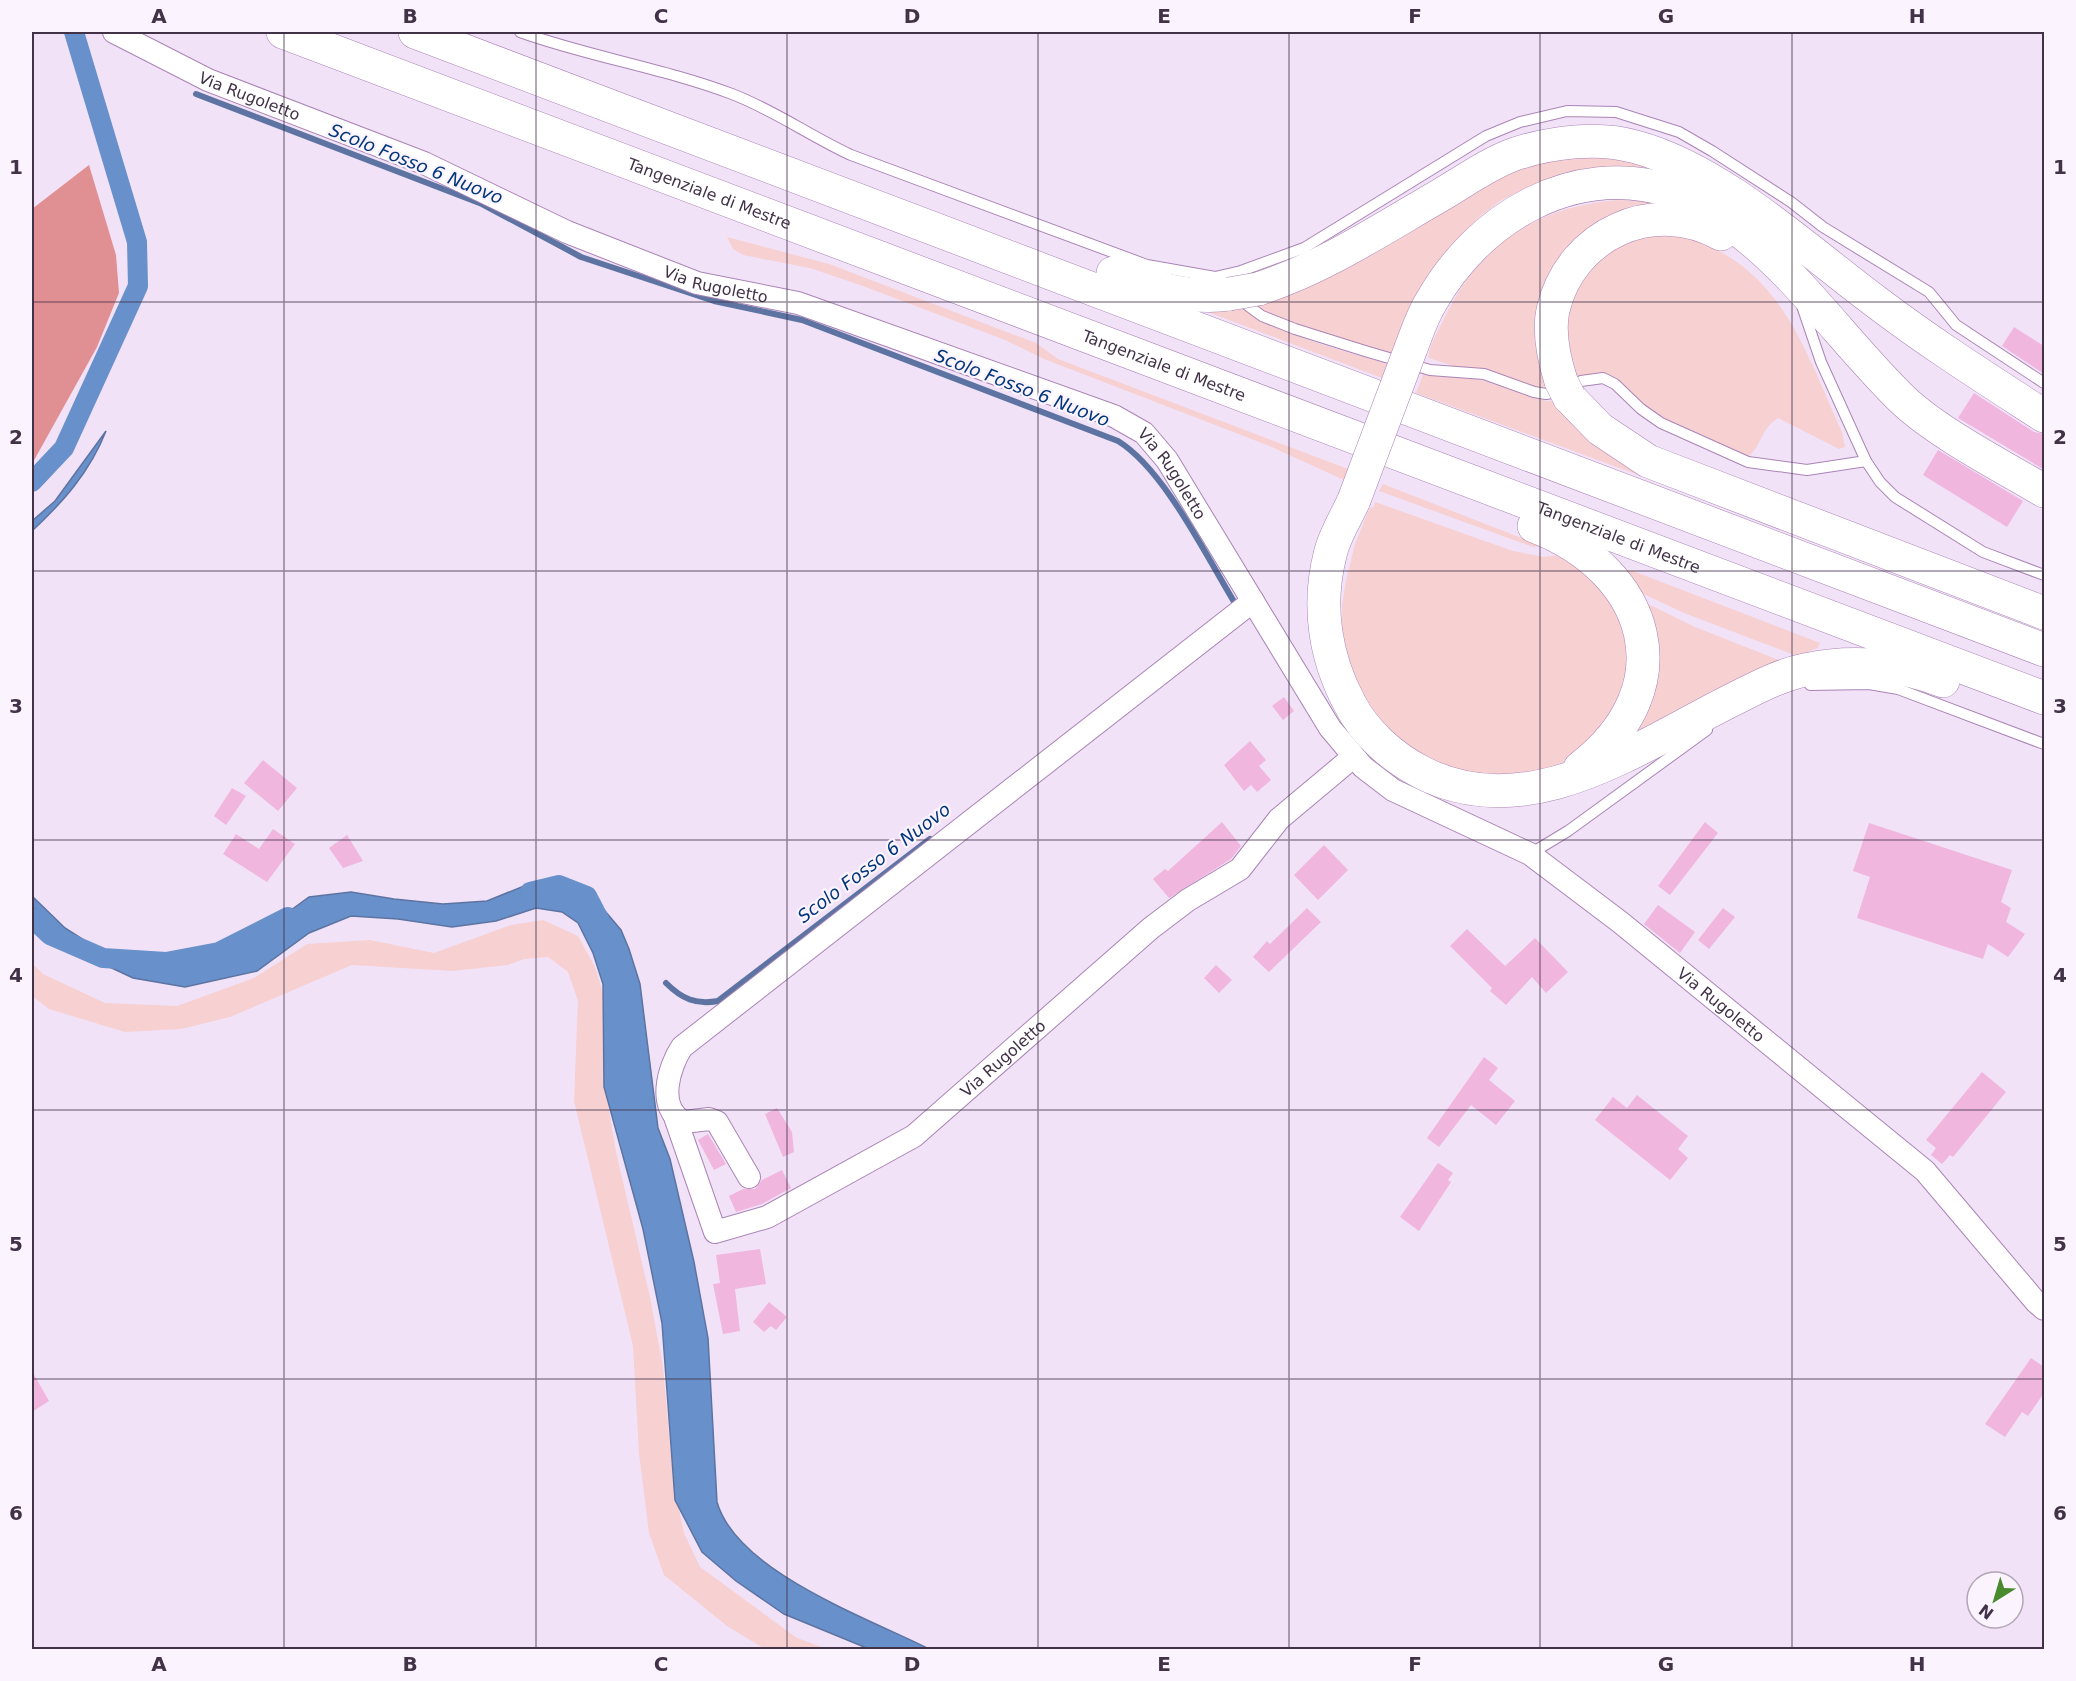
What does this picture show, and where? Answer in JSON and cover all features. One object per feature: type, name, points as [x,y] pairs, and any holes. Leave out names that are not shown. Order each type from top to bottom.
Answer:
[{"type":"highway","name":"Tangenziale di Mestre","points":[[283,32],[2044,698]]},
{"type":"highway","points":[[415,32],[2044,650]]},
{"type":"highway","points":[[922,224],[990,228],[1151,287],[1212,297],[1243,285],[1293,278],[1513,155],[1554,144],[1600,142],[1634,146],[1671,159],[1748,204],[1936,347],[2044,416]]},
{"type":"highway","points":[[1811,253],[1672,192],[1642,185],[1609,183],[1569,187],[1531,202],[1493,226],[1470,248],[1430,303],[1354,500],[1330,554],[1324,624],[1329,656],[1340,686],[1356,716],[1379,742],[1407,765],[1441,782],[1484,792],[1530,789],[1565,780],[1616,762],[1763,684],[1804,670],[1847,664],[1914,670],[2044,720]]},
{"type":"highway","points":[[1693,201],[1730,224],[1771,260],[1906,402],[1983,454],[2044,491]]},
{"type":"highway","points":[[1771,260],[1700,222],[1660,218],[1615,230],[1599,239],[1575,263],[1558,295],[1553,312],[1552,346],[1565,389],[1600,429],[1648,461],[2044,613]]},
{"type":"highway","points":[[1410,459],[1431,487],[1550,532],[1574,545],[1612,578],[1633,609],[1642,633],[1644,666],[1637,697],[1624,724],[1602,751],[1565,780]]},
{"type":"street","name":"Via Rugoletto","points":[[114,32],[208,80],[424,163],[567,232],[697,283],[798,303],[1132,425],[1144,433],[1167,460],[1330,728],[1353,757],[1393,790],[1530,854],[1620,922],[1925,1171],[2044,1309]]},
{"type":"street","name":"Via Rugoletto","points":[[1253,602],[687,1042],[674,1060],[668,1078],[669,1099],[715,1232],[767,1217],[914,1136],[1151,928],[1188,900],[1240,869],[1256,852],[1279,819],[1353,757]]},
{"type":"street","points":[[674,1114],[684,1122],[709,1119],[717,1122],[749,1177]]},
{"type":"lane","points":[[520,32],[570,48],[636,63],[732,94],[765,108],[811,137],[851,155],[1147,265],[1215,277],[1243,285],[1486,136],[1520,122],[1567,111],[1616,112],[1678,132],[1712,151],[1791,202],[1823,227],[1929,292],[1956,326],[2044,383]]},
{"type":"lane","points":[[1794,283],[1821,362],[1866,461],[1896,497],[1983,552],[2044,575]]},
{"type":"lane","points":[[1243,285],[1247,305],[1262,316],[1355,348],[1430,370],[1484,374],[1546,394],[1563,391],[1581,381],[1603,378],[1615,384],[1660,423],[1748,462],[1807,470],[1866,461]]},
{"type":"lane","points":[[1797,686],[1836,683],[1869,684],[1898,689],[2044,744]]},
{"type":"lane","points":[[1530,854],[1568,831],[1724,718],[1776,691]]},
{"type":"shaded area","points":[[1604,156],[1647,165],[1655,171],[1587,169],[1564,173],[1500,201],[1479,217],[1440,260],[1391,353],[1303,329],[1253,306],[1506,173],[1547,160]]},
{"type":"shaded area","points":[[89,165],[116,255],[119,293],[97,347],[32,464],[32,209]]},
{"type":"shaded area","points":[[1619,200],[1663,206],[1577,252],[1552,387],[1508,382],[1429,358],[1433,340],[1457,294],[1492,251],[1513,234],[1536,221],[1561,211]]},
{"type":"shaded area","points":[[1677,234],[1712,247],[1741,265],[1764,286],[1783,311],[1799,338],[1842,432],[1845,447],[1839,449],[1778,418],[1764,432],[1753,453],[1748,457],[1670,425],[1609,375],[1589,374],[1568,384],[1561,337],[1576,286],[1604,254],[1630,239]]},
{"type":"shaded area","points":[[727,237],[829,264],[1036,343],[1058,359],[1348,469],[1344,480],[1267,445],[863,286],[810,268],[743,255],[733,249]]},
{"type":"shaded area","points":[[1237,305],[1290,333],[1387,364],[1382,378],[1205,311]]},
{"type":"shaded area","points":[[1424,372],[1452,377],[1472,377],[1546,401],[1561,402],[1649,479],[1416,393]]},
{"type":"shaded area","points":[[1383,484],[1542,546],[1533,547],[1379,491]]},
{"type":"shaded area","points":[[1375,502],[1513,551],[1544,557],[1559,555],[1567,559],[1603,591],[1615,610],[1630,653],[1615,719],[1577,756],[1535,774],[1468,775],[1423,758],[1384,727],[1361,697],[1344,648],[1342,632],[1342,605],[1355,544],[1370,507],[1373,508]]},
{"type":"shaded area","points":[[1633,571],[1820,643],[1818,648],[1797,656],[1684,613],[1637,591],[1644,602],[1695,627],[1781,661],[1710,692],[1625,750],[1633,725],[1622,572]]},
{"type":"shaded area","points":[[543,920],[578,936],[595,967],[604,996],[610,1028],[604,1081],[616,1152],[650,1297],[663,1367],[673,1480],[684,1533],[700,1567],[797,1638],[827,1649],[765,1649],[727,1626],[664,1575],[649,1533],[639,1453],[633,1346],[574,1101],[578,1001],[568,972],[548,957],[524,959],[508,965],[452,971],[352,965],[230,1017],[181,1029],[125,1032],[49,1009],[32,996],[32,963],[43,974],[105,1003],[177,1006],[254,978],[307,944],[370,940],[434,953],[511,925]]},
{"type":"water","points":[[106,431],[84,473],[32,531],[32,521],[55,501]]},
{"type":"water","points":[[524,886],[566,886],[600,905],[621,930],[629,949],[640,984],[658,1128],[670,1159],[694,1262],[708,1338],[717,1502],[729,1527],[750,1550],[777,1571],[808,1590],[929,1649],[869,1649],[784,1614],[736,1581],[702,1552],[675,1500],[662,1323],[643,1229],[604,1087],[603,984],[593,953],[578,923],[562,912],[536,908],[496,921],[452,927],[398,919],[351,916],[309,933],[257,971],[185,987],[133,978],[82,954],[48,926],[32,906],[32,896],[65,928],[104,953],[132,962],[171,964],[217,954],[250,940],[309,897],[351,892],[443,904],[487,901]]},
{"type":"building","points":[[2014,327],[2044,346],[2044,374],[2002,346]]},
{"type":"building","points":[[1974,393],[2034,432],[2044,434],[2043,469],[1958,418]]},
{"type":"building","points":[[1938,450],[2023,501],[2007,527],[1923,475]]},
{"type":"building","points":[[1284,697],[1294,711],[1283,720],[1272,706]]},
{"type":"building","points":[[1250,741],[1266,760],[1259,766],[1271,780],[1257,792],[1251,785],[1244,791],[1224,765]]},
{"type":"building","points":[[263,760],[297,788],[278,811],[244,783]]},
{"type":"building","points":[[232,788],[246,796],[226,825],[214,816]]},
{"type":"building","points":[[1222,822],[1241,846],[1231,859],[1169,898],[1153,879],[1165,869],[1168,871]]},
{"type":"building","points":[[1705,822],[1718,833],[1670,895],[1658,886]]},
{"type":"building","points":[[1869,823],[2012,870],[2001,902],[2011,908],[2006,922],[2025,934],[2008,957],[1988,944],[1983,959],[1857,918],[1870,877],[1853,871]]},
{"type":"building","points":[[273,829],[295,844],[267,882],[223,854],[236,834],[259,849]]},
{"type":"building","points":[[347,835],[363,861],[343,868],[329,848]]},
{"type":"building","points":[[1324,845],[1348,870],[1318,900],[1294,875]]},
{"type":"building","points":[[1658,905],[1695,932],[1680,953],[1644,924]]},
{"type":"building","points":[[1307,908],[1321,922],[1269,972],[1253,957],[1267,941],[1270,944]]},
{"type":"building","points":[[1723,908],[1735,917],[1709,949],[1698,940]]},
{"type":"building","points":[[1467,929],[1505,966],[1535,938],[1568,972],[1546,993],[1532,977],[1506,1005],[1490,991],[1492,988],[1450,946]]},
{"type":"building","points":[[1216,965],[1232,980],[1219,993],[1204,978]]},
{"type":"building","points":[[1484,1057],[1498,1068],[1489,1080],[1515,1101],[1496,1125],[1471,1105],[1439,1147],[1427,1138]]},
{"type":"building","points":[[1982,1072],[2006,1092],[1953,1157],[1950,1155],[1942,1164],[1931,1155],[1936,1148],[1926,1140]]},
{"type":"building","points":[[1637,1095],[1688,1136],[1678,1149],[1688,1158],[1670,1180],[1595,1120],[1613,1097],[1627,1108]]},
{"type":"building","points":[[777,1108],[792,1132],[794,1152],[783,1157],[765,1114]]},
{"type":"building","points":[[708,1134],[726,1164],[714,1170],[698,1140]]},
{"type":"building","points":[[1438,1163],[1453,1173],[1448,1180],[1451,1182],[1419,1231],[1400,1217]]},
{"type":"building","points":[[782,1170],[791,1188],[762,1204],[736,1212],[729,1196],[743,1189],[755,1189],[762,1180]]},
{"type":"building","points":[[760,1249],[766,1284],[735,1289],[740,1331],[723,1334],[713,1284],[720,1283],[716,1255]]},
{"type":"building","points":[[769,1302],[787,1317],[776,1330],[771,1326],[764,1332],[753,1322]]},
{"type":"building","points":[[2031,1358],[2044,1367],[2044,1393],[2028,1416],[2022,1412],[2005,1437],[1985,1424]]},
{"type":"building","points":[[32,1371],[49,1401],[32,1412]]},
{"type":"waterway","points":[[32,482],[64,448],[138,286],[137,242],[74,32]]},
{"type":"waterway","name":"Scolo Fosso 6 Nuovo","points":[[196,94],[482,204],[581,257],[714,301],[802,320],[1118,441],[1135,454],[1168,493],[1236,605],[1234,607]]},
{"type":"waterway","name":"Scolo Fosso 6 Nuovo","points":[[666,983],[690,1000],[718,1001],[930,839]]},
{"type":"waterway","points":[[530,892],[559,885],[587,896],[600,921]]},
{"type":"waterway","points":[[32,918],[50,935],[103,958],[166,962],[219,952],[288,917]]}]
